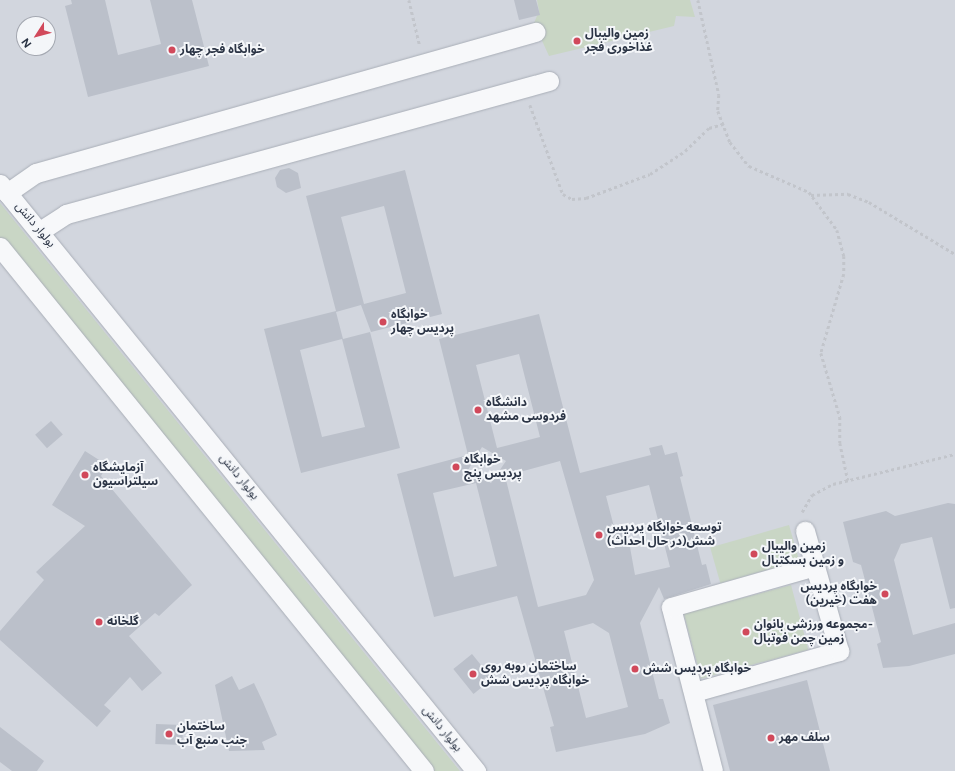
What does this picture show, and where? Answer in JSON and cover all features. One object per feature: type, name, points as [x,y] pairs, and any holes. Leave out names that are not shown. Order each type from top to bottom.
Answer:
[{"type":"lane","points":[[4,188],[36,174],[424,62],[535,32]]},
{"type":"lane","points":[[40,231],[66,214],[549,81]]},
{"type":"lane","name":"بولوار دانش","points":[[4,188],[476,771]]},
{"type":"lane","points":[[0,247],[424,771]]},
{"type":"lane","points":[[694,692],[838,651],[806,531]]},
{"type":"lane","points":[[713,771],[671,607],[815,566]]},
{"type":"path","points":[[409,0],[424,62]]},
{"type":"path","points":[[698,0],[723,124],[730,142],[749,166],[811,195],[848,194],[869,202],[955,254]]},
{"type":"path","points":[[526,88],[563,194],[572,199],[586,198],[650,174],[685,151],[708,128],[723,124]]},
{"type":"path","points":[[811,195],[837,230],[844,256],[842,285],[822,352],[840,417],[840,444],[848,480]]},
{"type":"path","points":[[802,512],[812,495],[848,480],[955,454]]},
{"type":"shaded area","name":"دانشگاه فردوسی مشهد","points":[[0,0],[955,0],[955,771],[0,771]]},
{"type":"green space","name":"زمین والیبال غذاخوری فجر","points":[[537,0],[690,0],[695,17],[676,16],[674,26],[549,56],[534,23],[539,11]]},
{"type":"green space","points":[[0,203],[460,771],[430,771],[0,240]]},
{"type":"green space","name":"زمین والیبال و زمین بسکتبال","points":[[789,525],[799,561],[720,583],[710,548]]},
{"type":"green space","name":"مجموعه ورزشی بانوان- زمین چمن فوتبال","points":[[791,585],[808,650],[701,678],[684,614]]},
{"type":"building","name":"خوابگاه فجر چهار","points":[[71,0],[105,0],[118,55],[161,44],[150,0],[192,0],[209,66],[88,97],[65,6],[72,4]]},
{"type":"building","points":[[514,0],[536,0],[540,15],[519,20]]},
{"type":"building","points":[[289,168],[298,173],[301,188],[286,193],[277,187],[275,178],[280,170]]},
{"type":"building","name":"خوابگاه پردیس چهار","points":[[405,170],[442,314],[371,332],[361,305],[336,312],[343,339],[370,332],[400,448],[301,473],[264,329],[336,311],[306,196]],"holes":[[[384,206],[406,293],[364,304],[341,217]],[[342,339],[365,427],[322,437],[300,350]]]},
{"type":"building","points":[[539,314],[580,473],[651,455],[649,448],[662,445],[665,455],[677,452],[683,476],[680,477],[702,565],[706,564],[711,584],[664,599],[659,587],[640,623],[659,699],[663,699],[670,723],[645,734],[556,752],[550,727],[554,726],[517,596],[434,617],[397,474],[468,455],[439,339]],"holes":[[[519,354],[540,437],[497,448],[476,365]],[[482,447],[506,461],[491,483],[468,470]],[[560,461],[594,580],[586,595],[538,607],[505,476]],[[476,483],[497,566],[454,577],[433,493]],[[649,485],[670,567],[635,575],[626,525],[614,527],[606,496]],[[593,623],[609,633],[628,707],[586,718],[564,631]]]},
{"type":"building","points":[[51,421],[63,435],[47,448],[35,435]]},
{"type":"building","points":[[85,451],[107,465],[101,476],[192,585],[159,616],[155,613],[129,636],[162,673],[142,691],[130,677],[104,705],[111,711],[97,727],[0,640],[0,631],[44,580],[36,572],[85,526],[52,505]]},
{"type":"building","name":"خوابگاه پردیس هفت (خیرین)","points":[[948,503],[955,504],[955,608],[950,609],[932,537],[901,544],[894,560],[913,635],[955,623],[955,654],[909,666],[883,668],[877,644],[881,642],[861,565],[853,562],[843,522],[886,511],[895,516]]},
{"type":"building","name":"ساختمان روبه روی خوابگاه پردیس شش","points":[[472,654],[492,679],[473,694],[453,669]]},
{"type":"building","points":[[232,676],[239,690],[254,683],[263,702],[277,735],[262,742],[265,750],[229,751],[215,685]]},
{"type":"building","name":"سلف مهر","points":[[807,680],[830,771],[730,771],[713,705]]},
{"type":"building","name":"ساختمان جنب منبع آب","points":[[156,724],[183,725],[182,745],[155,744]]},
{"type":"building","points":[[0,727],[44,761],[37,771],[12,771],[0,762]]},
{"type":"place","name":"زمین والیبال غذاخوری فجر","points":[[577,41]]},
{"type":"place","name":"خوابگاه فجر چهار","points":[[172,50]]},
{"type":"place","name":"خوابگاه پردیس چهار","points":[[383,322]]},
{"type":"place","name":"دانشگاه فردوسی مشهد","points":[[478,410]]},
{"type":"place","name":"خوابگاه پردیس پنج","points":[[456,467]]},
{"type":"place","name":"آزمایشگاه سیلتراسیون","points":[[85,475]]},
{"type":"place","name":"توسعه خوابگاه پردیس شش(در حال احداث)","points":[[599,535]]},
{"type":"place","name":"زمین والیبال و زمین بسکتبال","points":[[754,554]]},
{"type":"place","name":"خوابگاه پردیس هفت (خیرین)","points":[[885,594]]},
{"type":"place","name":"گلخانه","points":[[99,622]]},
{"type":"place","name":"مجموعه ورزشی بانوان- زمین چمن فوتبال","points":[[746,632]]},
{"type":"place","name":"خوابگاه پردیس شش","points":[[635,669]]},
{"type":"place","name":"ساختمان روبه روی خوابگاه پردیس شش","points":[[473,674]]},
{"type":"place","name":"ساختمان جنب منبع آب","points":[[169,734]]},
{"type":"place","name":"سلف مهر","points":[[771,738]]}]
